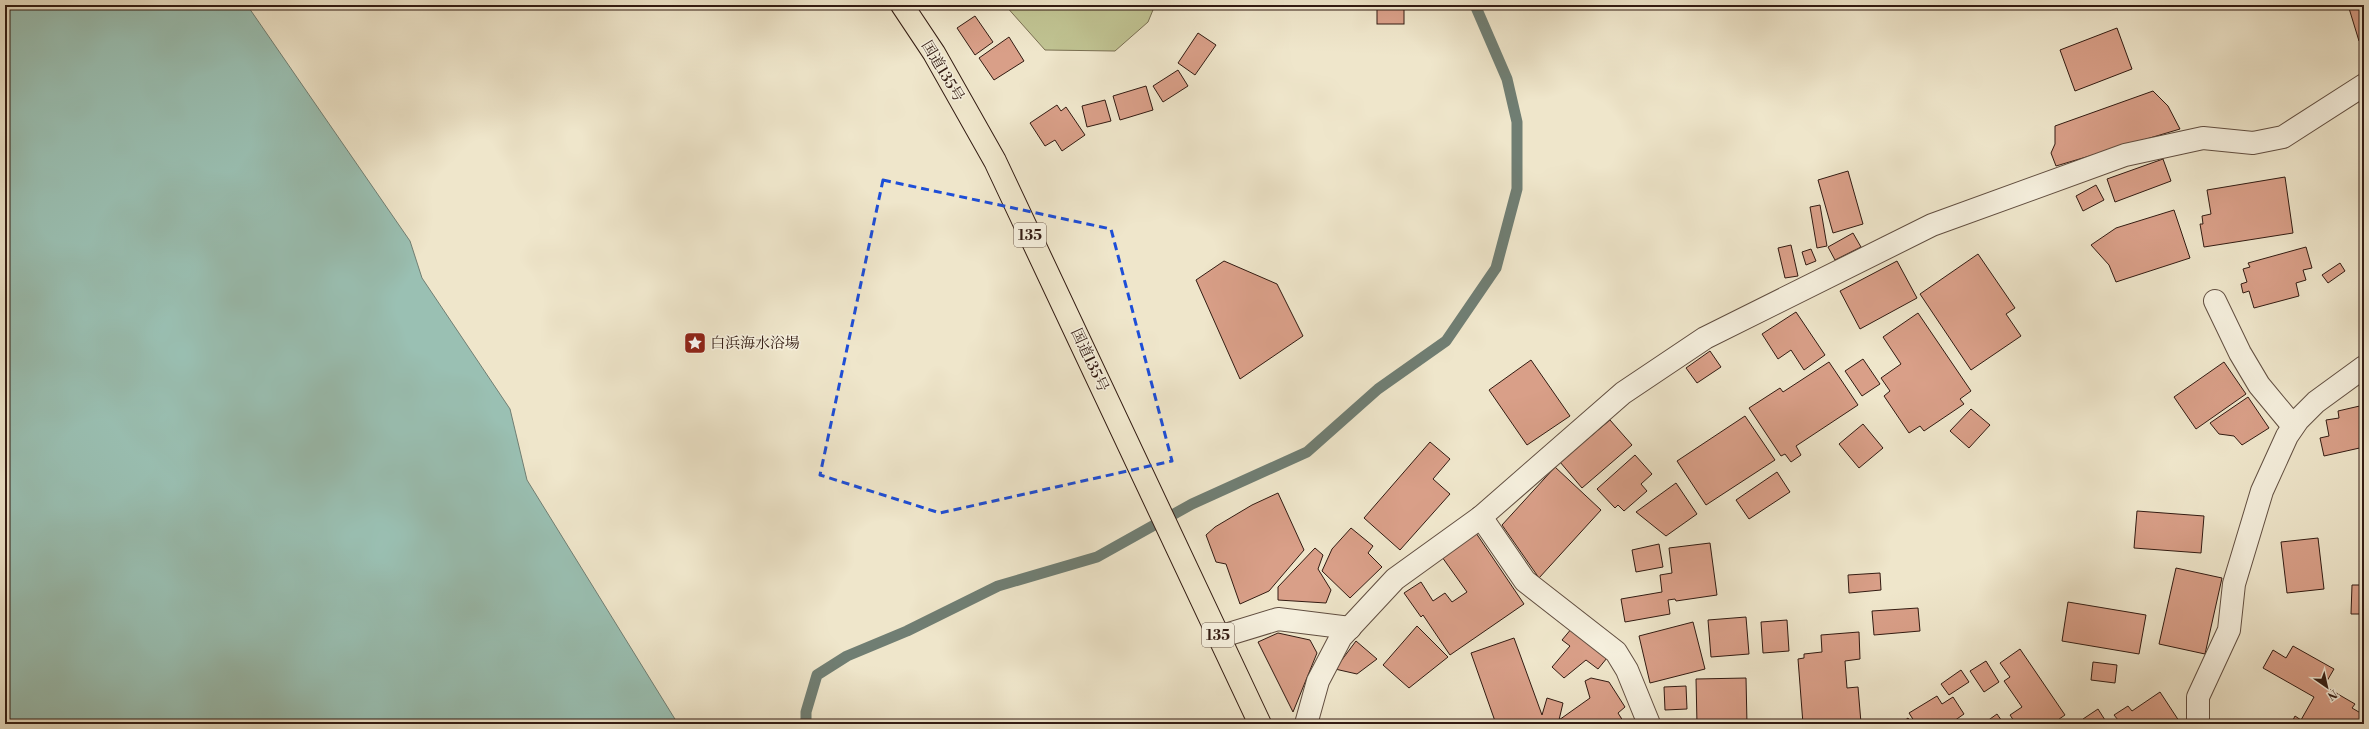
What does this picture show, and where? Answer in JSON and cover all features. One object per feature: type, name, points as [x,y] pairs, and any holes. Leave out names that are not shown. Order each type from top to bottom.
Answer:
[{"type":"highway","name":"国道135号","points":[[902,5],[934,53],[995,161],[1260,724]]},
{"type":"street","points":[[1306,724],[1318,680],[1341,637],[1395,579],[1481,517],[1623,393],[1705,338],[1932,225],[2125,155],[2203,138],[2253,143],[2283,137],[2364,84]]},
{"type":"street","points":[[2215,300],[2240,353],[2259,385],[2293,426]]},
{"type":"street","points":[[2198,724],[2198,697],[2229,630],[2234,584],[2262,491],[2293,426],[2316,402],[2364,367]]},
{"type":"street","points":[[1481,517],[1526,581],[1616,652],[1627,670],[1649,724]]},
{"type":"street","points":[[1219,637],[1278,619],[1350,628]]},
{"type":"highlighted area","points":[[883,180],[1111,229],[1172,461],[940,513],[820,475]]},
{"type":"green space","points":[[1005,5],[1155,5],[1148,22],[1115,51],[1045,50]]},
{"type":"water","points":[[5,5],[247,5],[410,241],[422,278],[510,409],[527,480],[678,724],[5,724]]},
{"type":"building","points":[[1377,5],[1404,5],[1404,24],[1377,24]]},
{"type":"building","points":[[1847,5],[1869,5],[1847,7]]},
{"type":"building","points":[[2348,5],[2364,5],[2364,40],[2359,41]]},
{"type":"building","points":[[975,16],[993,42],[975,55],[957,28]]},
{"type":"building","points":[[2117,28],[2132,69],[2075,91],[2060,50]]},
{"type":"building","points":[[1198,33],[1216,45],[1195,75],[1178,63]]},
{"type":"building","points":[[1009,37],[1024,61],[994,80],[979,58]]},
{"type":"building","points":[[1178,70],[1188,86],[1163,102],[1153,86]]},
{"type":"building","points":[[1146,86],[1153,110],[1120,120],[1113,96]]},
{"type":"building","points":[[2153,91],[2168,106],[2180,129],[2056,166],[2051,153],[2055,144],[2055,126]]},
{"type":"building","points":[[1105,100],[1111,121],[1087,127],[1082,106]]},
{"type":"building","points":[[1057,105],[1061,111],[1066,107],[1085,135],[1062,151],[1055,140],[1045,146],[1030,123]]},
{"type":"building","points":[[2163,159],[2171,181],[2115,202],[2107,179]]},
{"type":"building","points":[[1848,171],[1863,224],[1833,233],[1818,180]]},
{"type":"building","points":[[2285,177],[2293,233],[2204,247],[2200,224],[2203,224],[2202,216],[2211,214],[2207,190]]},
{"type":"building","points":[[2096,185],[2104,200],[2083,211],[2076,196]]},
{"type":"building","points":[[1820,205],[1827,246],[1817,248],[1810,207]]},
{"type":"building","points":[[2174,210],[2190,258],[2116,282],[2109,265],[2091,245],[2116,228]]},
{"type":"building","points":[[1853,233],[1861,247],[1835,260],[1828,247]]},
{"type":"building","points":[[1791,245],[1798,276],[1785,278],[1778,248]]},
{"type":"building","points":[[2306,247],[2312,268],[2303,270],[2306,280],[2296,283],[2299,296],[2254,308],[2249,291],[2243,293],[2241,284],[2247,282],[2243,269],[2250,267],[2248,263]]},
{"type":"building","points":[[1811,249],[1816,261],[1806,265],[1802,252]]},
{"type":"building","points":[[1978,254],[2015,308],[2006,314],[2021,336],[1971,370],[1920,294]]},
{"type":"building","points":[[1224,261],[1277,284],[1303,336],[1240,379],[1196,280]]},
{"type":"building","points":[[1897,261],[1917,298],[1860,329],[1840,291]]},
{"type":"building","points":[[2340,263],[2345,271],[2328,283],[2322,275]]},
{"type":"building","points":[[1796,312],[1825,355],[1804,370],[1791,350],[1778,359],[1762,334]]},
{"type":"building","points":[[1918,313],[1971,391],[1960,399],[1964,404],[1924,431],[1920,426],[1909,433],[1884,396],[1890,391],[1881,378],[1901,364],[1883,337]]},
{"type":"building","points":[[1710,351],[1721,367],[1697,383],[1686,368]]},
{"type":"building","points":[[1863,359],[1880,384],[1862,396],[1845,371]]},
{"type":"building","points":[[1531,360],[1570,416],[1527,445],[1489,390]]},
{"type":"building","points":[[1829,362],[1858,405],[1796,446],[1801,455],[1791,462],[1785,454],[1781,456],[1749,408],[1780,388],[1783,392]]},
{"type":"building","points":[[2224,362],[2246,394],[2196,429],[2174,397]]},
{"type":"building","points":[[2248,397],[2269,428],[2242,445],[2234,436],[2219,434],[2210,423]]},
{"type":"building","points":[[2364,405],[2364,447],[2324,456],[2320,438],[2329,436],[2326,420],[2339,418],[2338,411]]},
{"type":"building","points":[[1971,409],[1990,425],[1969,448],[1950,431]]},
{"type":"building","points":[[1745,416],[1775,460],[1706,505],[1677,461]]},
{"type":"building","points":[[1610,420],[1632,445],[1582,488],[1560,462]]},
{"type":"building","points":[[1863,424],[1883,448],[1859,468],[1839,444]]},
{"type":"building","points":[[1430,442],[1450,459],[1433,479],[1450,494],[1400,550],[1364,518]]},
{"type":"building","points":[[1635,455],[1652,474],[1641,484],[1647,491],[1624,511],[1618,505],[1615,508],[1597,489]]},
{"type":"building","points":[[1555,467],[1601,510],[1539,578],[1502,525]]},
{"type":"building","points":[[1777,472],[1790,492],[1749,519],[1736,500]]},
{"type":"building","points":[[1676,483],[1697,514],[1666,536],[1636,512]]},
{"type":"building","points":[[1278,493],[1304,550],[1269,591],[1240,604],[1226,564],[1216,562],[1206,535],[1215,527],[1252,505]]},
{"type":"building","points":[[2137,511],[2204,516],[2201,553],[2134,548]]},
{"type":"building","points":[[1351,528],[1373,546],[1368,553],[1382,567],[1350,598],[1322,571],[1332,549]]},
{"type":"building","points":[[1476,533],[1524,604],[1450,655],[1423,615],[1421,617],[1404,593],[1421,582],[1433,601],[1445,593],[1452,602],[1467,592],[1442,557]]},
{"type":"building","points":[[2318,538],[2324,589],[2287,593],[2281,542]]},
{"type":"building","points":[[1710,543],[1717,595],[1676,601],[1675,599],[1668,600],[1670,614],[1625,622],[1621,599],[1662,592],[1660,575],[1672,573],[1669,548]]},
{"type":"building","points":[[1659,544],[1663,567],[1636,572],[1632,550]]},
{"type":"building","points":[[1315,548],[1323,555],[1318,569],[1331,590],[1326,603],[1278,600],[1278,587]]},
{"type":"building","points":[[2176,568],[2222,578],[2205,654],[2159,644]]},
{"type":"building","points":[[1880,573],[1881,590],[1849,593],[1848,575]]},
{"type":"building","points":[[2352,585],[2364,585],[2364,614],[2351,614]]},
{"type":"building","points":[[2068,602],[2146,615],[2139,654],[2062,641]]},
{"type":"building","points":[[1918,608],[1920,631],[1874,635],[1872,611]]},
{"type":"building","points":[[1746,617],[1749,654],[1711,657],[1708,620]]},
{"type":"building","points":[[1787,620],[1789,651],[1763,653],[1761,622]]},
{"type":"building","points":[[1693,622],[1705,669],[1650,683],[1639,636]]},
{"type":"building","points":[[1417,626],[1448,657],[1409,688],[1383,665]]},
{"type":"building","points":[[1572,628],[1607,658],[1598,669],[1586,660],[1564,678],[1552,667],[1570,646],[1562,640]]},
{"type":"building","points":[[1859,632],[1860,659],[1845,661],[1847,688],[1858,687],[1861,723],[1803,724],[1798,659],[1804,658],[1804,654],[1822,652],[1821,635]]},
{"type":"building","points":[[1278,633],[1310,640],[1317,653],[1293,712],[1258,642]]},
{"type":"building","points":[[1514,638],[1542,715],[1547,698],[1563,703],[1559,720],[1590,698],[1585,681],[1591,678],[1609,682],[1625,707],[1618,713],[1625,724],[1496,724],[1471,653]]},
{"type":"building","points":[[1356,641],[1377,659],[1357,674],[1335,669]]},
{"type":"building","points":[[2293,646],[2334,669],[2324,686],[2355,704],[2352,708],[2364,715],[2364,724],[2291,724],[2295,716],[2301,720],[2314,697],[2263,668],[2273,650],[2286,658]]},
{"type":"building","points":[[2020,649],[2065,715],[2052,724],[2016,724],[2010,715],[2022,707],[2004,681],[2010,677],[2000,663]]},
{"type":"building","points":[[1986,661],[1999,682],[1984,692],[1970,671]]},
{"type":"building","points":[[2093,662],[2117,665],[2115,683],[2091,680]]},
{"type":"building","points":[[1961,670],[1969,682],[1949,695],[1941,684]]},
{"type":"building","points":[[1746,678],[1747,724],[1697,724],[1696,679]]},
{"type":"building","points":[[1686,686],[1687,709],[1665,710],[1664,687]]},
{"type":"building","points":[[2160,692],[2181,724],[2112,724],[2118,720],[2114,715],[2128,706],[2132,711]]},
{"type":"building","points":[[1937,696],[1942,704],[1953,697],[1964,714],[1954,721],[1956,724],[1916,724],[1909,713]]},
{"type":"building","points":[[2098,709],[2105,720],[2098,724],[2086,724],[2083,719]]},
{"type":"building","points":[[1997,714],[2004,724],[1983,724]]},
{"type":"building","points":[[1908,718],[1912,724],[1900,724]]},
{"type":"waterway","points":[[806,724],[806,712],[817,675],[847,656],[907,631],[998,586],[1097,557],[1192,504],[1307,452],[1378,389],[1446,341],[1496,268],[1517,189],[1517,122],[1507,79],[1475,5]]},
{"type":"place","name":"白浜海水浴場","points":[[695,343]]}]
